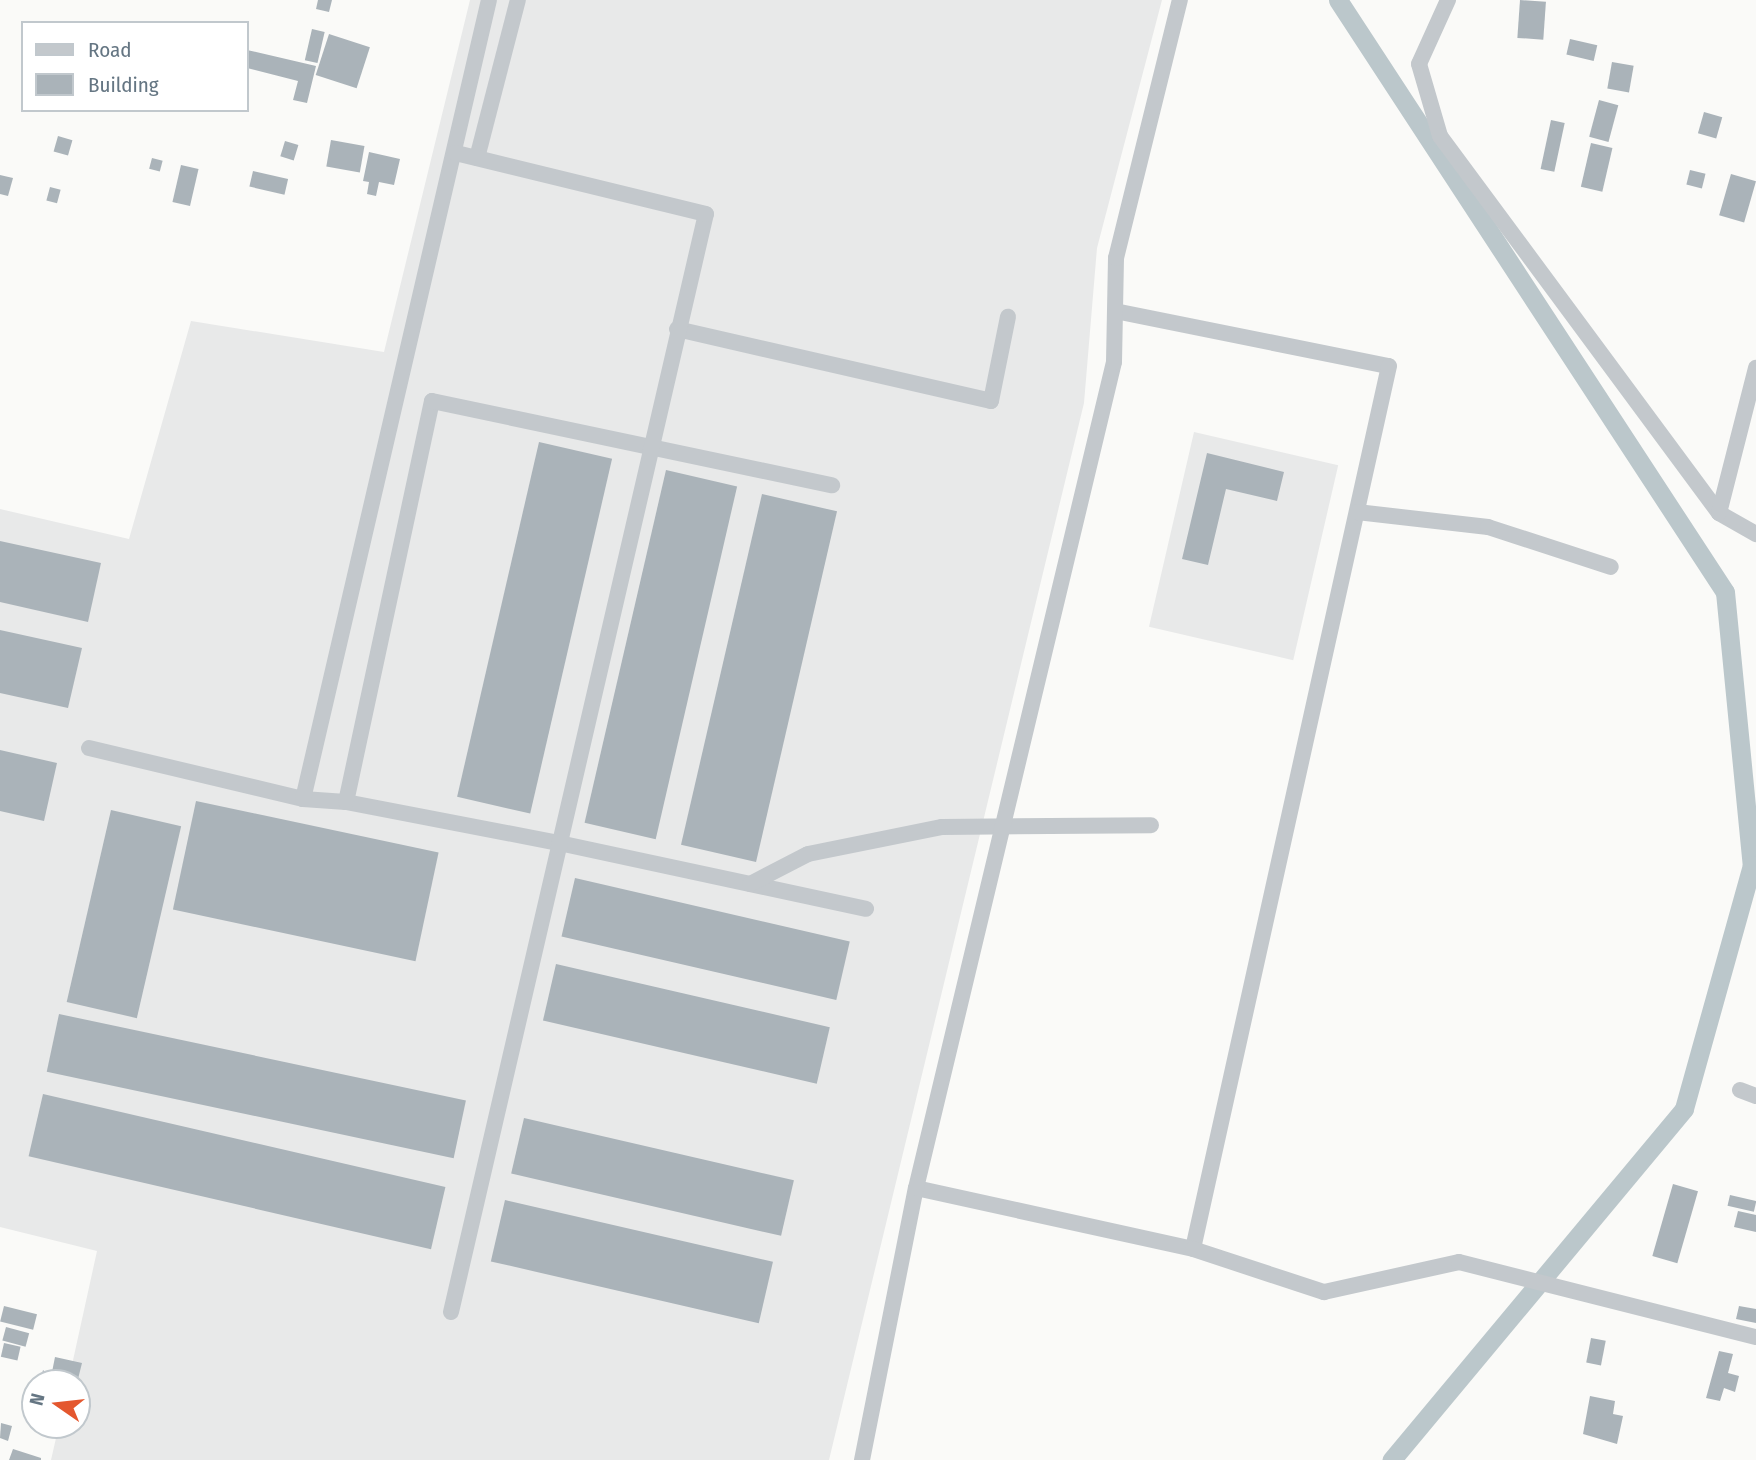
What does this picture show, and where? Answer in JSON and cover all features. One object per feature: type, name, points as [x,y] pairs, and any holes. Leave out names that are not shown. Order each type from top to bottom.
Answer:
[{"type":"street","points":[[303,799],[489,0]]},
{"type":"street","points":[[477,158],[518,0]]},
{"type":"street","points":[[862,1460],[916,1188],[1114,362],[1116,258],[1180,0]]},
{"type":"street","points":[[1448,0],[1419,64],[1440,136],[1719,513],[1756,534]]},
{"type":"street","points":[[451,1312],[649,449],[706,214],[455,153]]},
{"type":"street","points":[[1115,311],[1389,366],[1193,1249]]},
{"type":"street","points":[[677,329],[991,401],[1008,317]]},
{"type":"street","points":[[1719,513],[1756,368]]},
{"type":"street","points":[[346,802],[432,401],[649,449],[832,485]]},
{"type":"street","points":[[1356,512],[1488,527],[1611,567]]},
{"type":"street","points":[[89,748],[303,799],[346,802],[559,843],[866,909]]},
{"type":"street","points":[[750,884],[808,854],[942,827],[1151,825]]},
{"type":"street","points":[[1740,1090],[1756,1096]]},
{"type":"street","points":[[916,1188],[1193,1249],[1324,1293],[1459,1262],[1756,1337]]},
{"type":"shaded area","points":[[470,0],[1162,0],[1097,248],[1084,403],[829,1460],[51,1460],[56,1439],[91,1439],[91,1369],[71,1369],[97,1251],[0,1227],[0,509],[129,539],[191,321],[384,352]]},
{"type":"shaded area","points":[[1194,432],[1338,465],[1293,660],[1149,627]]},
{"type":"building","points":[[318,0],[332,0],[329,12],[316,9]]},
{"type":"building","points":[[1520,0],[1546,2],[1543,40],[1517,38]]},
{"type":"building","points":[[312,29],[325,32],[317,63],[305,60]]},
{"type":"building","points":[[329,34],[370,47],[357,88],[316,75]]},
{"type":"building","points":[[1570,39],[1597,45],[1594,61],[1566,55]]},
{"type":"building","points":[[248,50],[316,66],[307,103],[293,100],[298,81],[248,68]]},
{"type":"building","points":[[1612,62],[1634,66],[1629,92],[1607,89]]},
{"type":"building","points":[[1599,100],[1618,105],[1608,142],[1589,137]]},
{"type":"building","points":[[1704,112],[1722,117],[1716,138],[1698,133]]},
{"type":"building","points":[[1551,120],[1565,123],[1554,172],[1541,169]]},
{"type":"building","points":[[58,136],[72,140],[68,156],[54,151]]},
{"type":"building","points":[[331,140],[364,146],[360,172],[326,167]]},
{"type":"building","points":[[285,141],[298,145],[294,160],[280,156]]},
{"type":"building","points":[[1591,143],[1612,148],[1602,192],[1581,187]]},
{"type":"building","points":[[369,152],[400,159],[394,185],[379,182],[376,196],[367,194],[369,182],[363,181]]},
{"type":"building","points":[[152,158],[163,161],[160,171],[149,169]]},
{"type":"building","points":[[181,165],[199,169],[190,206],[172,202]]},
{"type":"building","points":[[1690,170],[1706,174],[1702,188],[1686,185]]},
{"type":"building","points":[[253,171],[288,179],[284,195],[249,187]]},
{"type":"building","points":[[1731,174],[1756,181],[1744,223],[1719,215]]},
{"type":"building","points":[[0,175],[13,178],[8,196],[0,194]]},
{"type":"building","points":[[50,187],[61,190],[57,203],[46,201]]},
{"type":"building","points":[[539,442],[612,459],[530,814],[457,797]]},
{"type":"building","points":[[1207,453],[1284,472],[1277,501],[1226,489],[1208,565],[1182,559]]},
{"type":"building","points":[[666,470],[737,486],[656,839],[585,823]]},
{"type":"building","points":[[762,494],[837,511],[756,862],[681,845]]},
{"type":"building","points":[[0,541],[101,563],[88,622],[0,602]]},
{"type":"building","points":[[0,630],[82,648],[68,708],[0,693]]},
{"type":"building","points":[[0,750],[57,763],[44,821],[0,811]]},
{"type":"building","points":[[196,801],[439,853],[416,961],[173,910]]},
{"type":"building","points":[[111,810],[181,826],[137,1018],[67,1002]]},
{"type":"building","points":[[575,878],[850,941],[836,1000],[562,936]]},
{"type":"building","points":[[556,964],[830,1027],[817,1084],[543,1021]]},
{"type":"building","points":[[59,1014],[466,1100],[454,1158],[47,1072]]},
{"type":"building","points":[[43,1094],[445,1187],[431,1249],[29,1156]]},
{"type":"building","points":[[524,1118],[794,1180],[781,1236],[511,1174]]},
{"type":"building","points":[[1673,1184],[1698,1191],[1677,1263],[1652,1256]]},
{"type":"building","points":[[1730,1195],[1756,1201],[1754,1212],[1728,1206]]},
{"type":"building","points":[[505,1200],[773,1262],[759,1323],[491,1261]]},
{"type":"building","points":[[1738,1211],[1756,1215],[1756,1232],[1734,1227]]},
{"type":"building","points":[[4,1306],[37,1314],[33,1330],[0,1322]]},
{"type":"building","points":[[1739,1306],[1756,1309],[1756,1323],[1736,1319]]},
{"type":"building","points":[[6,1327],[29,1333],[26,1347],[2,1341]]},
{"type":"building","points":[[1591,1338],[1606,1341],[1601,1365],[1586,1363]]},
{"type":"building","points":[[4,1343],[21,1347],[17,1360],[1,1357]]},
{"type":"building","points":[[1719,1351],[1733,1354],[1728,1373],[1739,1376],[1735,1392],[1724,1388],[1720,1401],[1706,1398]]},
{"type":"building","points":[[55,1357],[82,1363],[80,1369],[53,1369]]},
{"type":"building","points":[[1590,1396],[1615,1401],[1613,1414],[1623,1416],[1617,1444],[1583,1434]]},
{"type":"building","points":[[1,1423],[12,1426],[8,1441],[0,1438]]},
{"type":"building","points":[[13,1449],[41,1458],[41,1460],[9,1460]]},
{"type":"waterway","points":[[1338,0],[1725,592],[1752,865],[1684,1109],[1392,1460]]}]
